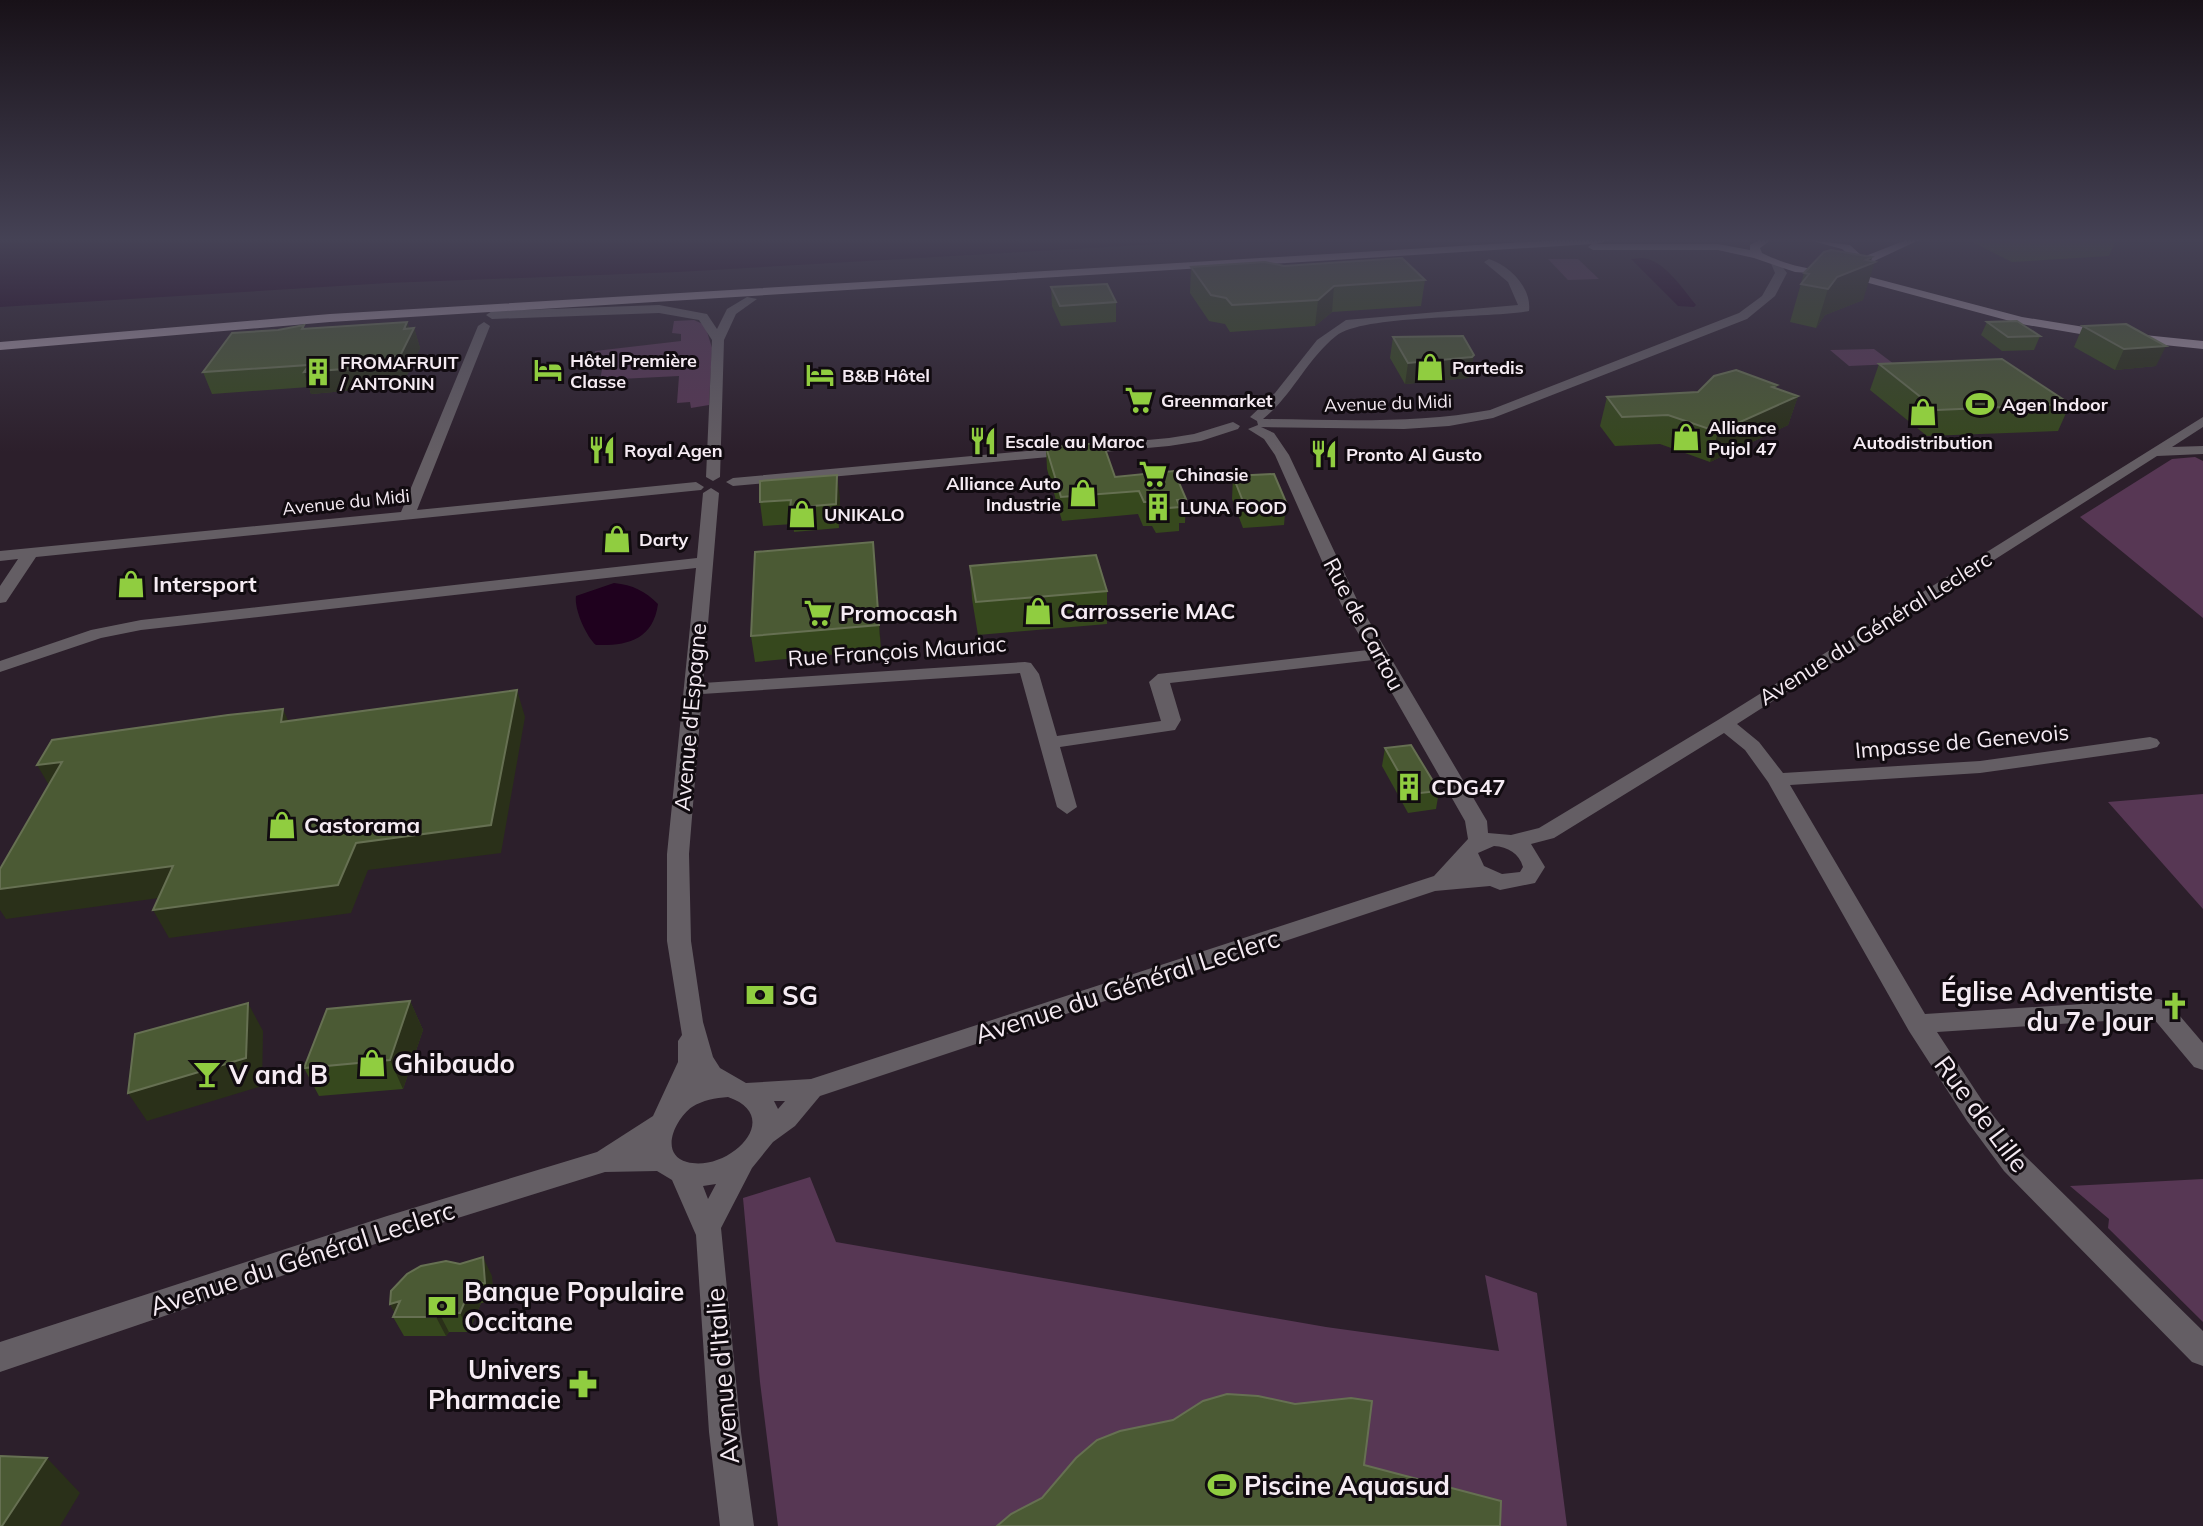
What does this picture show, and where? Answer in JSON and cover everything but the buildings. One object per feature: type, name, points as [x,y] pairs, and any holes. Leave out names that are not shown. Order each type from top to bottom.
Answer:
[{"type":"main road","points":[[0,348],[439,311]]},
{"type":"main road","points":[[0,348],[488,321],[605,311]]},
{"type":"main road","points":[[1989,311],[2021,320],[2115,336],[2203,342]]},
{"type":"main road","points":[[2008,311],[2083,327],[2203,342]]},
{"type":"street","points":[[407,516],[488,321],[620,311]]},
{"type":"street","points":[[679,311],[703,317],[718,340]]},
{"type":"street","name":"Avenue d'Espagne","points":[[691,1022],[679,941],[678,854],[718,340],[732,311]]},
{"type":"street","points":[[1259,423],[1297,369],[1332,332],[1343,325],[1368,319],[1479,311]]},
{"type":"street","name":"Avenue du Midi","points":[[0,556],[707,485],[724,477],[733,482],[1169,442],[1196,438],[1233,426],[1230,421],[1234,417],[1259,423],[1404,425],[1493,414],[1750,311]]},
{"type":"street","name":"Avenue du Général Leclerc","points":[[1442,881],[1474,839],[1508,841],[1546,833],[1725,724],[2203,421]]},
{"type":"street","name":"Rue de Cartou","points":[[1259,423],[1282,455],[1350,604],[1474,839],[1475,871],[1490,879]]},
{"type":"street","points":[[2154,452],[2203,450]]},
{"type":"street","points":[[0,598],[30,554]]},
{"type":"street","points":[[0,667],[97,634],[131,626],[703,562]]},
{"type":"street","points":[[1049,743],[1168,726],[1171,720],[1158,682],[1165,678],[1377,654]]},
{"type":"street","name":"Rue François Mauriac","points":[[692,689],[1025,667],[1030,674],[1067,807]]},
{"type":"street","name":"Rue de Lille","points":[[1725,724],[1752,746],[1777,780],[1949,1075],[2014,1163],[2203,1352]]},
{"type":"street","name":"Impasse de Genevois","points":[[1777,780],[1980,767],[2150,743]]},
{"type":"street","points":[[1508,841],[1524,848],[1533,859],[1546,833]]},
{"type":"street","name":"Avenue du Général Leclerc","points":[[738,1090],[811,1089],[1442,881],[1490,879],[1510,883],[1527,878],[1534,867],[1533,859]]},
{"type":"street","points":[[1918,1024],[2159,1008],[2203,1060]]},
{"type":"street","points":[[691,1022],[701,1060],[711,1075],[757,1098],[766,1114],[765,1134],[760,1145],[742,1162],[708,1226]]},
{"type":"street","points":[[691,1022],[691,1062],[684,1085],[666,1116],[657,1142],[673,1166],[718,1173],[742,1162]]},
{"type":"street","points":[[765,1134],[786,1118],[811,1089]]},
{"type":"street","points":[[666,1116],[698,1092],[738,1090]]},
{"type":"street","name":"Avenue du Général Leclerc","points":[[0,1357],[387,1228],[605,1161],[666,1116]]},
{"type":"street","name":"Avenue du Général Leclerc","points":[[605,1161],[673,1166]]},
{"type":"street","name":"Avenue d'Italie","points":[[673,1166],[708,1226],[725,1432],[737,1526]]},
{"type":"shaded area","points":[[694,320],[705,325],[712,348],[709,405],[691,408],[690,402],[677,403],[679,376],[600,380],[604,359],[595,359],[595,351],[681,341],[681,334],[672,333],[674,321]]},
{"type":"shaded area","points":[[1874,349],[1894,364],[1849,366],[1830,350]]},
{"type":"shaded area","points":[[2195,457],[2203,461],[2203,618],[2080,517],[2172,459]]},
{"type":"shaded area","points":[[614,583],[633,587],[658,604],[655,616],[651,626],[637,638],[618,644],[596,645],[582,622],[576,596]]},
{"type":"shaded area","points":[[2203,794],[2203,909],[2108,802]]},
{"type":"shaded area","points":[[810,1177],[836,1242],[1326,1327],[1499,1351],[1485,1275],[1537,1293],[1567,1526],[778,1526],[760,1382],[743,1198]]},
{"type":"shaded area","points":[[2203,1179],[2203,1322],[2108,1228],[2109,1219],[2070,1186]]},
{"type":"place","name":"Partedis","points":[[1430,367]]},
{"type":"place","name":"Hôtel Première Classe","points":[[548,370]]},
{"type":"place","name":"FROMAFRUIT / ANTONIN","points":[[318,372]]},
{"type":"place","name":"B&B Hôtel","points":[[820,375]]},
{"type":"place","name":"Greenmarket","points":[[1139,400]]},
{"type":"place","name":"Agen Indoor","points":[[1980,404]]},
{"type":"place","name":"Autodistribution","points":[[1923,412]]},
{"type":"place","name":"Alliance Pujol 47","points":[[1686,437]]},
{"type":"place","name":"Escale au Maroc","points":[[983,441]]},
{"type":"place","name":"Royal Agen","points":[[602,450]]},
{"type":"place","name":"Pronto Al Gusto","points":[[1324,454]]},
{"type":"place","name":"Chinasie","points":[[1153,474]]},
{"type":"place","name":"Alliance Auto Industrie","points":[[1083,493]]},
{"type":"place","name":"LUNA FOOD","points":[[1158,507]]},
{"type":"place","name":"UNIKALO","points":[[802,514]]},
{"type":"place","name":"Darty","points":[[617,539]]},
{"type":"place","name":"Intersport","points":[[131,584]]},
{"type":"place","name":"Carrosserie MAC","points":[[1038,611]]},
{"type":"place","name":"Promocash","points":[[818,613]]},
{"type":"place","name":"CDG47","points":[[1409,787]]},
{"type":"place","name":"Castorama","points":[[282,825]]},
{"type":"place","name":"SG","points":[[760,995]]},
{"type":"place","name":"Église Adventiste du 7e Jour","points":[[2175,1006]]},
{"type":"place","name":"Ghibaudo","points":[[372,1063]]},
{"type":"place","name":"V and B","points":[[207,1074]]},
{"type":"place","name":"Banque Populaire Occitane","points":[[442,1306]]},
{"type":"place","name":"Univers Pharmacie","points":[[583,1384]]},
{"type":"place","name":"Piscine Aquasud","points":[[1222,1485]]}]
